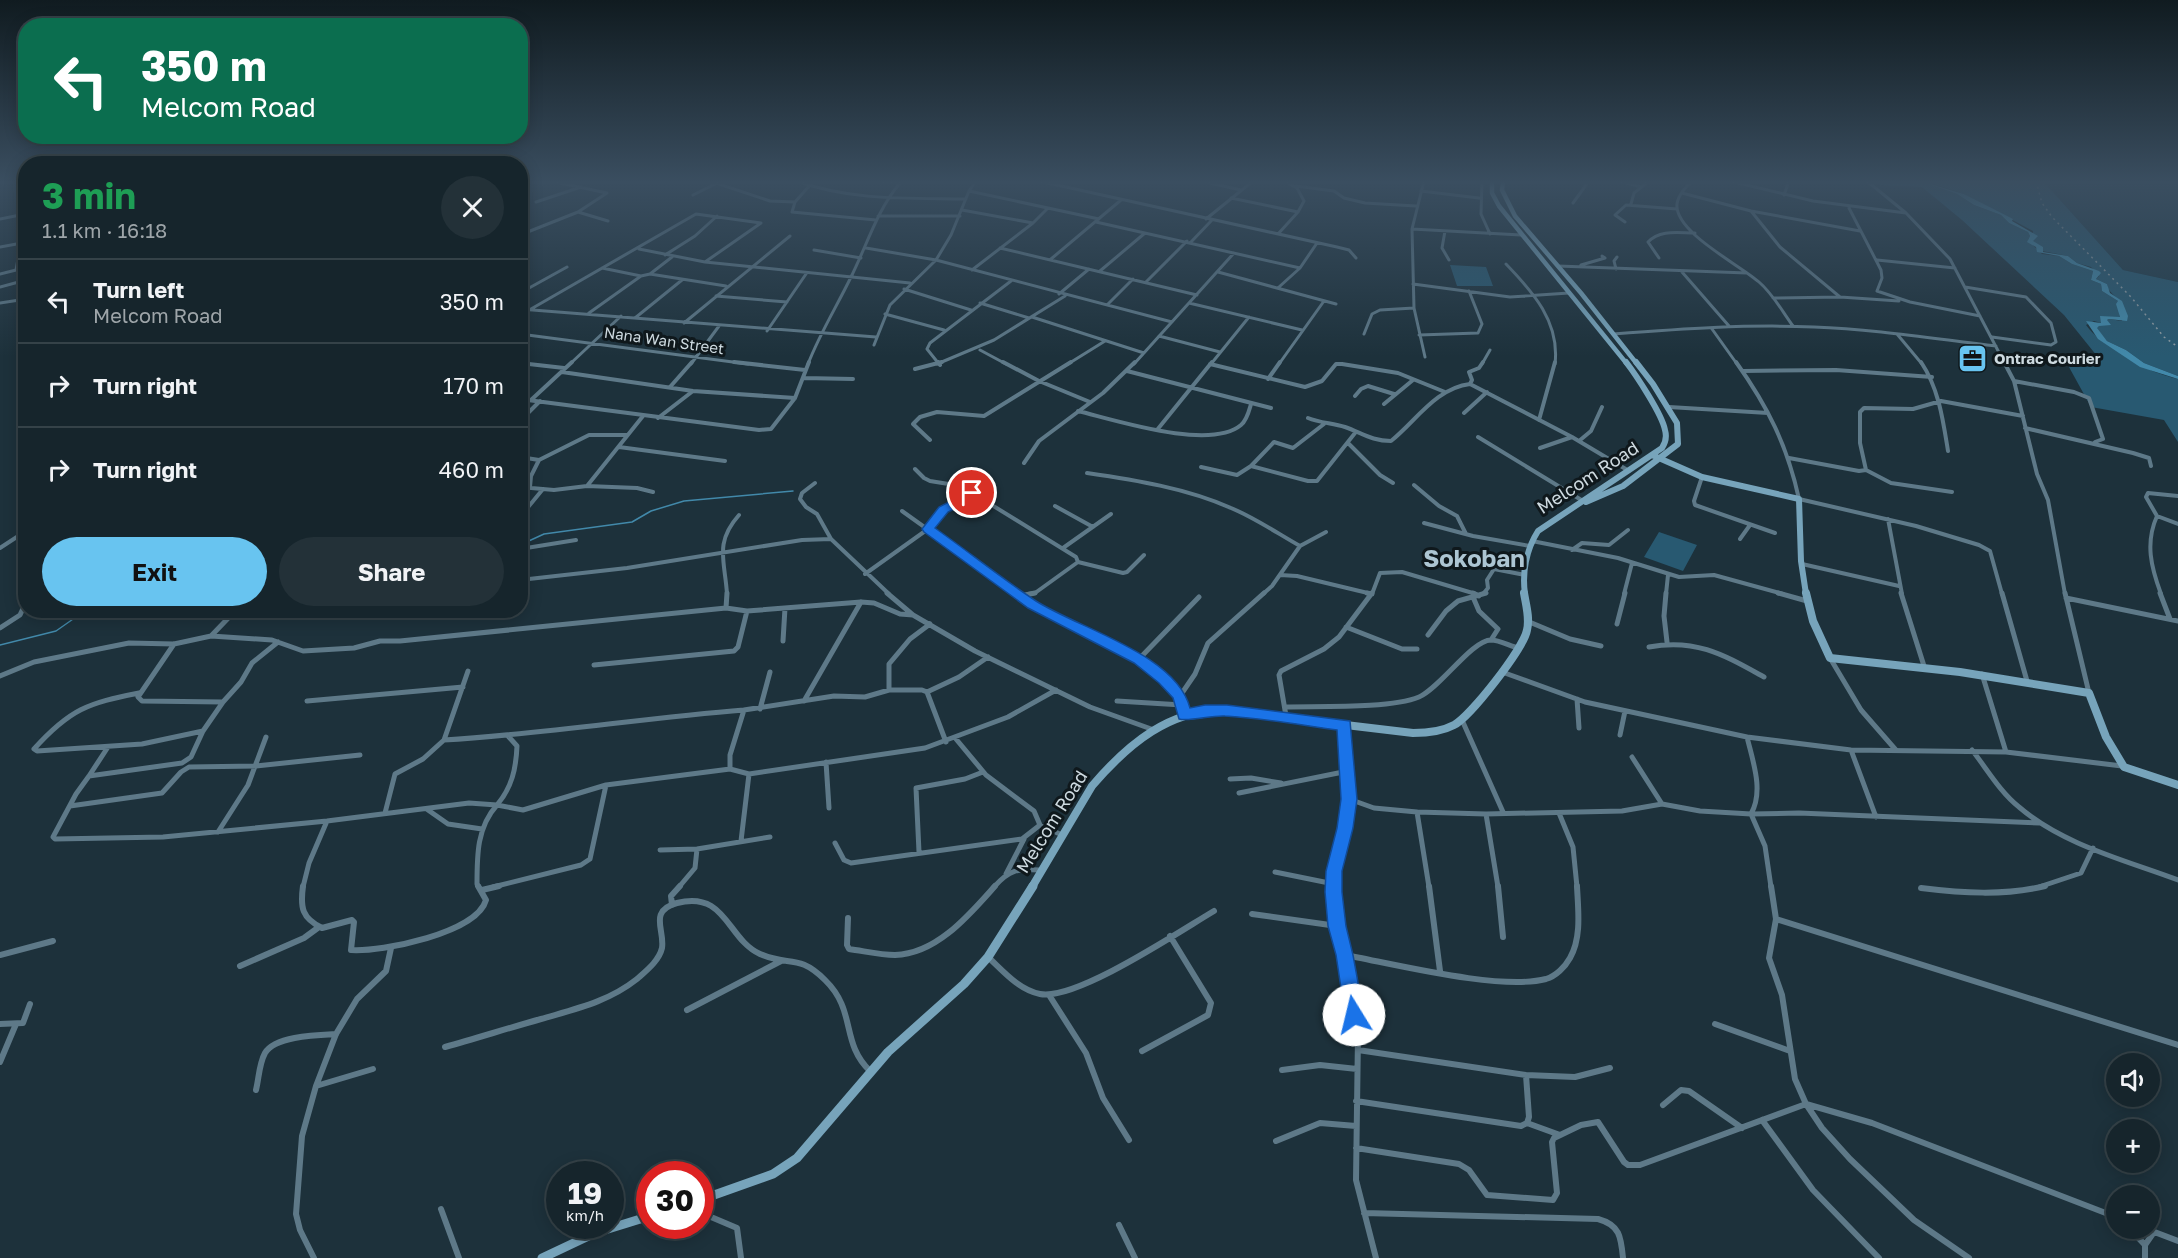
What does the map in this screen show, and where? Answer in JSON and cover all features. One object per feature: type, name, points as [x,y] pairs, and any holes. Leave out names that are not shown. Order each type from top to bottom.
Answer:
[{"type":"main road","name":"Melcom Road","points":[[1525,240],[1634,372],[1663,421],[1667,433],[1665,445],[1593,494],[1586,502],[1542,527],[1531,544]]},
{"type":"main road","points":[[1534,240],[1613,334],[1668,407],[1677,423],[1678,444],[1603,498],[1586,502]]},
{"type":"main road","points":[[1602,334],[1613,334]]},
{"type":"main road","points":[[1652,455],[1702,477],[1799,499],[1799,531],[1807,601],[1813,624],[1830,658],[1924,666],[2027,681],[2089,693],[2106,736],[2124,766],[2178,785]]},
{"type":"main road","points":[[1462,720],[1526,637],[1525,575],[1531,544]]},
{"type":"main road","name":"Melcom Road","points":[[714,1196],[785,1167],[808,1147],[870,1071],[951,997],[988,957],[1092,786],[1105,770],[1154,730],[1185,715],[1216,710],[1286,716],[1418,733],[1441,730],[1462,720]]},
{"type":"main road","points":[[542,1258],[595,1233],[636,1220]]},
{"type":"street","points":[[530,310],[601,267],[653,240]]},
{"type":"street","points":[[665,255],[689,240]]},
{"type":"street","points":[[705,262],[738,240]]},
{"type":"street","points":[[684,323],[750,266],[785,240]]},
{"type":"street","points":[[528,400],[764,430],[775,427],[795,399],[820,333],[851,278],[869,240]]},
{"type":"street","points":[[874,345],[885,314],[904,289],[936,260],[947,240]]},
{"type":"street","points":[[972,270],[1011,240]]},
{"type":"street","points":[[1051,259],[1074,240]]},
{"type":"street","points":[[1100,271],[1137,240]]},
{"type":"street","points":[[1178,240],[1300,268]]},
{"type":"street","points":[[1146,282],[1191,240]]},
{"type":"street","points":[[1303,240],[1349,250],[1356,258]]},
{"type":"street","points":[[1412,240],[1414,308],[1425,357]]},
{"type":"street","points":[[1443,240],[1442,248],[1449,260]]},
{"type":"street","points":[[1649,240],[1647,242],[1659,258]]},
{"type":"street","points":[[1704,240],[1761,284],[1793,326]]},
{"type":"street","points":[[1772,240],[1840,297]]},
{"type":"street","points":[[1866,240],[1877,260],[1882,281],[1877,291],[1910,302],[1980,316]]},
{"type":"street","points":[[1934,240],[1955,268],[2014,381],[2037,474],[2048,500],[2066,598],[2089,693]]},
{"type":"street","points":[[1279,287],[1300,268],[1317,243]]},
{"type":"street","points":[[0,247],[18,245]]},
{"type":"street","points":[[639,248],[672,257],[705,262],[910,283]]},
{"type":"street","points":[[866,248],[936,260],[1065,296],[1172,322]]},
{"type":"street","points":[[1000,248],[1197,295]]},
{"type":"street","points":[[814,250],[861,258]]},
{"type":"street","points":[[1024,463],[1040,441],[1127,371],[1234,253]]},
{"type":"street","points":[[1573,267],[1604,259],[1602,256]]},
{"type":"street","points":[[650,274],[672,257]]},
{"type":"street","points":[[1616,269],[1614,261],[1617,257]]},
{"type":"street","points":[[1877,260],[1955,268]]},
{"type":"street","points":[[0,274],[16,270],[18,263]]},
{"type":"street","points":[[1506,264],[1535,297],[1549,318],[1556,353],[1539,420]]},
{"type":"street","points":[[1556,266],[1747,273]]},
{"type":"street","points":[[528,289],[567,267]]},
{"type":"street","points":[[601,267],[641,276]]},
{"type":"street","points":[[1059,294],[1089,269]]},
{"type":"street","points":[[1218,272],[1336,304]]},
{"type":"street","points":[[1682,272],[1729,326]]},
{"type":"street","points":[[589,313],[641,276],[650,274],[726,286]]},
{"type":"street","points":[[767,331],[806,274]]},
{"type":"street","points":[[1107,305],[1133,279]]},
{"type":"street","points":[[635,318],[682,280]]},
{"type":"street","points":[[940,365],[926,348],[944,330],[1011,281]]},
{"type":"street","points":[[0,287],[18,282]]},
{"type":"street","points":[[1413,284],[1510,297],[1569,293]]},
{"type":"street","points":[[1965,287],[2026,297],[2051,323],[2056,342],[2051,345],[1992,337]]},
{"type":"street","points":[[904,289],[971,310]]},
{"type":"street","points":[[1419,335],[1478,333],[1482,324],[1469,291]]},
{"type":"street","points":[[716,296],[787,302]]},
{"type":"street","points":[[915,369],[940,365],[980,350],[1065,296]]},
{"type":"street","points":[[1773,298],[1840,297],[1910,302]]},
{"type":"street","points":[[0,303],[18,300]]},
{"type":"street","points":[[1268,379],[1324,301]]},
{"type":"street","points":[[980,303],[1144,353]]},
{"type":"street","points":[[1189,303],[1302,330]]},
{"type":"street","points":[[1364,334],[1372,314],[1380,310],[1414,308]]},
{"type":"street","points":[[530,310],[589,313],[767,331],[876,337]]},
{"type":"street","points":[[885,314],[944,330]]},
{"type":"street","points":[[531,400],[621,316]]},
{"type":"street","points":[[1157,430],[1249,318]]},
{"type":"street","points":[[670,387],[696,358],[719,326]]},
{"type":"street","points":[[1613,334],[1712,329],[1729,326],[1793,326],[1897,334],[1996,346]]},
{"type":"street","points":[[1712,329],[1743,371],[1768,413],[1789,458],[1799,499],[1888,519],[1979,545],[1990,551],[2027,681]]},
{"type":"street","points":[[1897,334],[1917,355],[1932,377],[1941,401],[1948,451]]},
{"type":"street","name":"Nana Wan Street","points":[[528,335],[805,370]]},
{"type":"street","points":[[1159,336],[1220,352]]},
{"type":"street","points":[[930,440],[913,423],[920,417],[936,412],[982,417],[1105,341]]},
{"type":"street","points":[[980,350],[1039,381],[1090,402]]},
{"type":"street","points":[[1470,384],[1472,380],[1469,372],[1479,369],[1490,350]]},
{"type":"street","points":[[528,364],[693,391],[795,399]]},
{"type":"street","points":[[1209,364],[1268,379],[1312,386],[1327,376],[1336,364],[1342,364],[1398,373],[1445,392]]},
{"type":"street","points":[[1743,371],[1836,370],[1932,377]]},
{"type":"street","points":[[1127,371],[1271,408]]},
{"type":"street","points":[[804,378],[853,379]]},
{"type":"street","points":[[1384,404],[1413,380]]},
{"type":"street","points":[[2014,381],[2074,392],[2089,398],[2103,439],[2095,442]]},
{"type":"street","points":[[1308,418],[1324,424],[1346,427],[1354,433],[1382,441],[1391,441],[1445,392],[1459,385],[1470,384],[1572,437],[1629,471]]},
{"type":"street","points":[[1355,396],[1364,386],[1394,394]]},
{"type":"street","points":[[658,418],[693,391]]},
{"type":"street","points":[[1464,413],[1487,392]]},
{"type":"street","points":[[528,414],[540,401]]},
{"type":"street","points":[[1866,470],[1860,443],[1862,409],[1911,411],[1930,407],[1941,401],[2023,416]]},
{"type":"street","points":[[1078,411],[1157,430],[1196,436],[1225,432],[1241,425],[1251,404]]},
{"type":"street","points":[[1579,441],[1591,431],[1602,407]]},
{"type":"street","points":[[1668,407],[1768,413]]},
{"type":"street","points":[[588,486],[643,416]]},
{"type":"street","points":[[1201,467],[1235,476],[1251,466],[1274,442],[1293,447],[1324,424]]},
{"type":"street","points":[[2025,428],[2095,442],[2147,457],[2151,466]]},
{"type":"street","points":[[1251,466],[1316,482],[1348,444],[1354,433]]},
{"type":"street","points":[[528,458],[539,460],[589,435],[628,435]]},
{"type":"street","points":[[1478,437],[1586,502]]},
{"type":"street","points":[[1540,448],[1572,437]]},
{"type":"street","points":[[1348,444],[1380,475],[1394,483]]},
{"type":"street","points":[[619,447],[725,461]]},
{"type":"street","points":[[1789,458],[1859,471],[1866,470],[1891,483],[1952,492]]},
{"type":"street","points":[[539,460],[531,476],[530,487],[566,490],[588,486],[637,488],[653,492]]},
{"type":"street","points":[[915,469],[926,479],[954,483],[968,490],[974,496],[1072,553],[1078,562],[1123,573],[1127,572],[1144,555]]},
{"type":"street","points":[[1087,473],[1210,500],[1234,509],[1300,546]]},
{"type":"street","points":[[1702,477],[1694,501],[1695,505],[1774,533]]},
{"type":"street","points":[[815,483],[802,493],[800,499],[806,507],[817,514],[831,538],[865,574],[913,615],[988,657],[1090,707],[1154,730]]},
{"type":"street","points":[[1414,485],[1439,506],[1457,516],[1466,534]]},
{"type":"street","points":[[528,508],[543,489]]},
{"type":"street","points":[[2178,496],[2148,494],[2146,497],[2157,516],[2178,524]]},
{"type":"street","points":[[865,574],[928,529],[944,509],[974,496]]},
{"type":"street","points":[[1055,506],[1092,526]]},
{"type":"street","points":[[902,511],[1033,605],[1138,660],[1180,696],[1185,715]]},
{"type":"street","points":[[1063,548],[1111,514]]},
{"type":"street","points":[[726,608],[728,591],[720,545],[730,523],[739,515]]},
{"type":"street","points":[[2157,516],[2150,533],[2151,565],[2155,584],[2170,619]]},
{"type":"street","points":[[1888,519],[1899,586],[1924,666]]},
{"type":"street","points":[[1424,523],[1466,534],[1610,556],[1668,575],[1683,577],[1714,575],[1807,601]]},
{"type":"street","points":[[1740,539],[1750,525]]},
{"type":"street","points":[[1572,550],[1582,543],[1609,545],[1628,530]]},
{"type":"street","points":[[1180,696],[1195,674],[1208,643],[1266,593],[1300,546],[1326,531]]},
{"type":"street","points":[[0,548],[18,536]]},
{"type":"street","points":[[528,579],[610,570],[802,540],[831,538]]},
{"type":"street","points":[[528,548],[576,540]]},
{"type":"street","points":[[1020,596],[1035,593],[1078,562]]},
{"type":"street","points":[[1617,624],[1632,563]]},
{"type":"street","points":[[1802,564],[1899,586]]},
{"type":"street","points":[[1428,635],[1452,606],[1461,600],[1479,596],[1488,591],[1486,580],[1494,569],[1525,575]]},
{"type":"street","points":[[1286,716],[1281,671],[1324,649],[1346,627],[1372,594],[1380,573],[1396,571],[1470,591],[1479,596]]},
{"type":"street","points":[[1280,575],[1297,576],[1372,594]]},
{"type":"street","points":[[1667,642],[1664,616],[1668,575]]},
{"type":"street","points":[[1033,605],[1035,593]]},
{"type":"street","points":[[1138,660],[1199,597]]},
{"type":"street","points":[[1473,597],[1479,611],[1498,629],[1491,640]]},
{"type":"street","points":[[2066,598],[2178,621]]},
{"type":"street","points":[[0,676],[34,662],[100,648],[129,643],[174,645],[211,636],[278,642],[299,651],[354,648],[380,641],[400,642],[726,608],[747,611],[861,602],[874,603],[900,614],[913,615]]},
{"type":"street","points":[[804,701],[821,667],[835,648],[861,602]]},
{"type":"street","points":[[783,641],[785,608]]},
{"type":"street","points":[[594,665],[734,651],[738,647],[747,611]]},
{"type":"street","points":[[0,628],[18,616]]},
{"type":"street","points":[[211,636],[228,618]]},
{"type":"street","points":[[1527,621],[1570,639],[1601,646]]},
{"type":"street","points":[[889,690],[888,668],[892,659],[910,639],[930,624]]},
{"type":"street","points":[[1346,627],[1402,649],[1417,649]]},
{"type":"street","points":[[1285,706],[1374,704],[1413,699],[1422,696],[1435,686],[1480,643],[1491,640],[1518,648]]},
{"type":"street","points":[[89,776],[182,763],[191,757],[203,731],[223,702],[241,682],[252,663],[278,642]]},
{"type":"street","points":[[1649,647],[1667,642],[1684,642],[1704,647],[1764,677]]},
{"type":"street","points":[[174,645],[138,697],[142,701],[151,703],[223,702]]},
{"type":"street","points":[[444,740],[508,736],[659,717],[760,709],[834,696],[865,697],[889,690],[927,692],[959,677],[988,657]]},
{"type":"street","points":[[1830,658],[1861,710],[1895,749]]},
{"type":"street","points":[[385,813],[395,774],[423,759],[444,740],[468,671]]},
{"type":"street","points":[[1500,671],[1577,699],[1747,737],[1851,750],[1972,750],[2124,766]]},
{"type":"street","points":[[760,709],[770,672]]},
{"type":"street","points":[[1982,674],[2006,752]]},
{"type":"street","points":[[307,701],[463,687]]},
{"type":"street","points":[[108,747],[76,794],[53,837],[55,839],[163,837],[428,810],[469,803],[524,810],[606,785],[730,769],[749,774],[925,748],[956,739],[1008,717],[1056,690]]},
{"type":"street","points":[[927,692],[946,742]]},
{"type":"street","points":[[139,693],[95,702],[77,710],[34,749],[108,747],[159,742],[203,731]]},
{"type":"street","points":[[1577,699],[1576,705],[1582,717],[1579,728]]},
{"type":"street","points":[[1117,701],[1182,705]]},
{"type":"street","points":[[730,769],[730,755],[744,710]]},
{"type":"street","points":[[1620,735],[1625,711]]},
{"type":"street","points":[[1462,720],[1503,812]]},
{"type":"street","points":[[1344,725],[1349,799],[1345,828],[1334,871],[1334,884],[1337,926],[1345,955],[1358,1050],[1356,1180],[1376,1258]]},
{"type":"street","points":[[240,966],[304,938],[319,927],[352,920],[354,922],[351,950],[391,948],[444,931],[477,915],[485,905],[486,898],[477,884],[476,875],[482,830],[487,816],[508,792],[517,759],[517,746],[508,736]]},
{"type":"street","points":[[218,832],[248,785],[266,737]]},
{"type":"street","points":[[1747,737],[1756,774],[1757,803],[1751,813],[1756,830],[1765,846],[1776,919],[1769,958],[1782,995],[1795,1079],[1806,1104],[1822,1128],[1883,1193],[1914,1220],[1969,1258]]},
{"type":"street","points":[[956,739],[983,772],[1031,808],[1040,821],[1040,825]]},
{"type":"street","points":[[1851,750],[1876,817]]},
{"type":"street","points":[[1972,750],[2004,794],[2040,823],[2093,848],[2178,880]]},
{"type":"street","points":[[70,806],[162,793],[171,786],[182,770],[189,766],[256,766],[360,755]]},
{"type":"street","points":[[1632,757],[1662,804]]},
{"type":"street","points":[[826,762],[829,808]]},
{"type":"street","points":[[1239,793],[1348,771]]},
{"type":"street","points":[[919,852],[916,788],[965,779],[983,772]]},
{"type":"street","points":[[741,842],[749,774]]},
{"type":"street","points":[[1230,779],[1251,778],[1283,784]]},
{"type":"street","points":[[482,890],[581,865],[590,859],[606,785]]},
{"type":"street","points":[[1349,799],[1374,808],[1417,812],[1486,814],[1622,812],[1662,804],[1700,811],[2040,823]]},
{"type":"street","points":[[428,810],[441,821],[451,825],[474,826],[482,830]]},
{"type":"street","points":[[1417,812],[1440,971]]},
{"type":"street","points":[[1345,955],[1483,978],[1536,981],[1548,978],[1572,957],[1577,946],[1579,928],[1574,849],[1558,813]]},
{"type":"street","points":[[1486,814],[1495,862],[1503,937]]},
{"type":"street","points":[[319,927],[308,921],[302,914],[300,898],[327,821]]},
{"type":"street","points":[[1040,825],[1062,835]]},
{"type":"street","points":[[848,918],[847,945],[849,949],[895,955],[918,951],[939,939],[968,916],[1006,874],[1025,838],[1040,825]]},
{"type":"street","points":[[660,850],[697,849],[770,837]]},
{"type":"street","points":[[835,843],[844,860],[851,862],[1025,838]]},
{"type":"street","points":[[1921,888],[1989,893],[2035,889],[2081,873],[2093,848]]},
{"type":"street","points":[[672,905],[672,894],[695,868],[697,849]]},
{"type":"street","points":[[1006,874],[1021,869],[1041,870]]},
{"type":"street","points":[[1275,872],[1334,884]]},
{"type":"street","points":[[445,1047],[603,1001],[618,994],[629,987],[660,953],[662,945],[658,924],[662,914],[672,905],[690,901],[717,906],[726,915],[740,939],[749,947],[781,961]]},
{"type":"street","points":[[988,957],[1012,979],[1032,992],[1049,995],[1088,983],[1214,911]]},
{"type":"street","points":[[1252,914],[1337,926]]},
{"type":"street","points":[[1776,919],[2178,1045]]},
{"type":"street","points":[[1142,1051],[1208,1015],[1211,1009],[1211,1003],[1181,950],[1170,936]]},
{"type":"street","points":[[0,955],[53,940]]},
{"type":"street","points":[[314,1258],[300,1230],[296,1214],[302,1136],[316,1086],[336,1034],[357,999],[387,971],[391,948]]},
{"type":"street","points":[[687,1010],[781,961],[788,959],[807,964],[836,992],[849,1018],[855,1054],[870,1071]]},
{"type":"street","points":[[1049,995],[1086,1053],[1103,1098],[1129,1140]]},
{"type":"street","points":[[0,1024],[16,1024],[25,1020],[30,1004]]},
{"type":"street","points":[[0,1062],[16,1024]]},
{"type":"street","points":[[1715,1024],[1790,1051]]},
{"type":"street","points":[[256,1090],[263,1058],[267,1050],[274,1045],[314,1035],[336,1034]]},
{"type":"street","points":[[1358,1050],[1526,1074],[1575,1077],[1610,1068]]},
{"type":"street","points":[[1282,1070],[1327,1065],[1357,1069]]},
{"type":"street","points":[[316,1086],[373,1069]]},
{"type":"street","points":[[1526,1074],[1529,1118],[1527,1124]]},
{"type":"street","points":[[1663,1105],[1681,1090],[1689,1091],[1742,1128]]},
{"type":"street","points":[[1356,1101],[1508,1125],[1527,1124],[1560,1135]]},
{"type":"street","points":[[1356,1148],[1459,1164],[1473,1171],[1482,1191],[1487,1195],[1553,1200],[1557,1193],[1552,1142],[1560,1135],[1581,1125],[1598,1122],[1624,1162],[1640,1166],[1806,1104],[1872,1123],[2106,1213]]},
{"type":"street","points":[[1762,1120],[1813,1190],[1879,1258]]},
{"type":"street","points":[[1276,1141],[1320,1123],[1356,1126]]},
{"type":"street","points":[[441,1209],[459,1258]]},
{"type":"street","points":[[1364,1213],[1604,1220],[1615,1225],[1619,1232],[1623,1258]]},
{"type":"street","points":[[714,1218],[737,1228],[741,1258]]},
{"type":"street","points":[[1119,1225],[1135,1258]]},
{"type":"street","points":[[2160,1234],[2178,1241]]},
{"type":"street","points":[[2139,1239],[2145,1245]]},
{"type":"street","points":[[2145,1258],[2145,1245],[2149,1239]]},
{"type":"shaded area","points":[[1983,240],[2028,240],[2042,254],[2059,256],[2072,264],[2093,271],[2091,280],[2101,284],[2102,291],[2118,301],[2120,318],[2109,317],[2101,323],[2094,321],[2086,325],[2099,338],[2138,364],[2178,379],[2178,442],[2164,420],[2091,407],[2064,358],[2101,361],[2064,315]]},
{"type":"shaded area","points":[[2028,240],[2034,240],[2033,241],[2043,247],[2043,252],[2068,256],[2077,263],[2099,271],[2101,273],[2096,279],[2107,284],[2110,293],[2122,301],[2128,316],[2127,321],[2109,319],[2107,320],[2111,325],[2097,328],[2107,341],[2126,350],[2144,363],[2178,376],[2178,379],[2140,367],[2098,339],[2086,321],[2101,323],[2100,316],[2120,317],[2116,304],[2118,301],[2102,291],[2101,284],[2091,280],[2093,271],[2072,264],[2059,256],[2037,252],[2036,247],[2027,242]]},
{"type":"shaded area","points":[[2096,240],[2178,240],[2178,282],[2123,270]]},
{"type":"shaded area","points":[[2096,240],[2123,270],[2178,282],[2178,376],[2144,363],[2126,350],[2107,341],[2096,328],[2109,319],[2122,321],[2124,310],[2121,303],[2108,289],[2107,284],[2096,279],[2099,276],[2091,267],[2077,263],[2068,256],[2042,251],[2032,241]]},
{"type":"shaded area","points":[[1450,265],[1486,267],[1493,286],[1457,286]]},
{"type":"shaded area","points":[[1659,532],[1697,545],[1683,571],[1644,557]]},
{"type":"waterway","points":[[528,541],[544,534],[632,522],[651,511],[684,501],[793,491]]},
{"type":"waterway","points":[[0,645],[56,631],[75,618]]},
{"type":"railway","points":[[2074,240],[2131,297],[2164,337],[2178,347]]},
{"type":"place","name":"Ontrac Courier","points":[[1973,359]]},
{"type":"district","name":"Sokoban","points":[[1474,559]]},
{"type":"route","points":[[972,493],[974,496],[940,512],[928,529],[1033,605],[1121,649],[1138,660],[1180,696],[1185,715],[1205,710],[1227,710],[1344,725],[1349,799],[1345,828],[1334,871],[1334,892],[1337,926],[1345,955],[1354,1015]]}]
